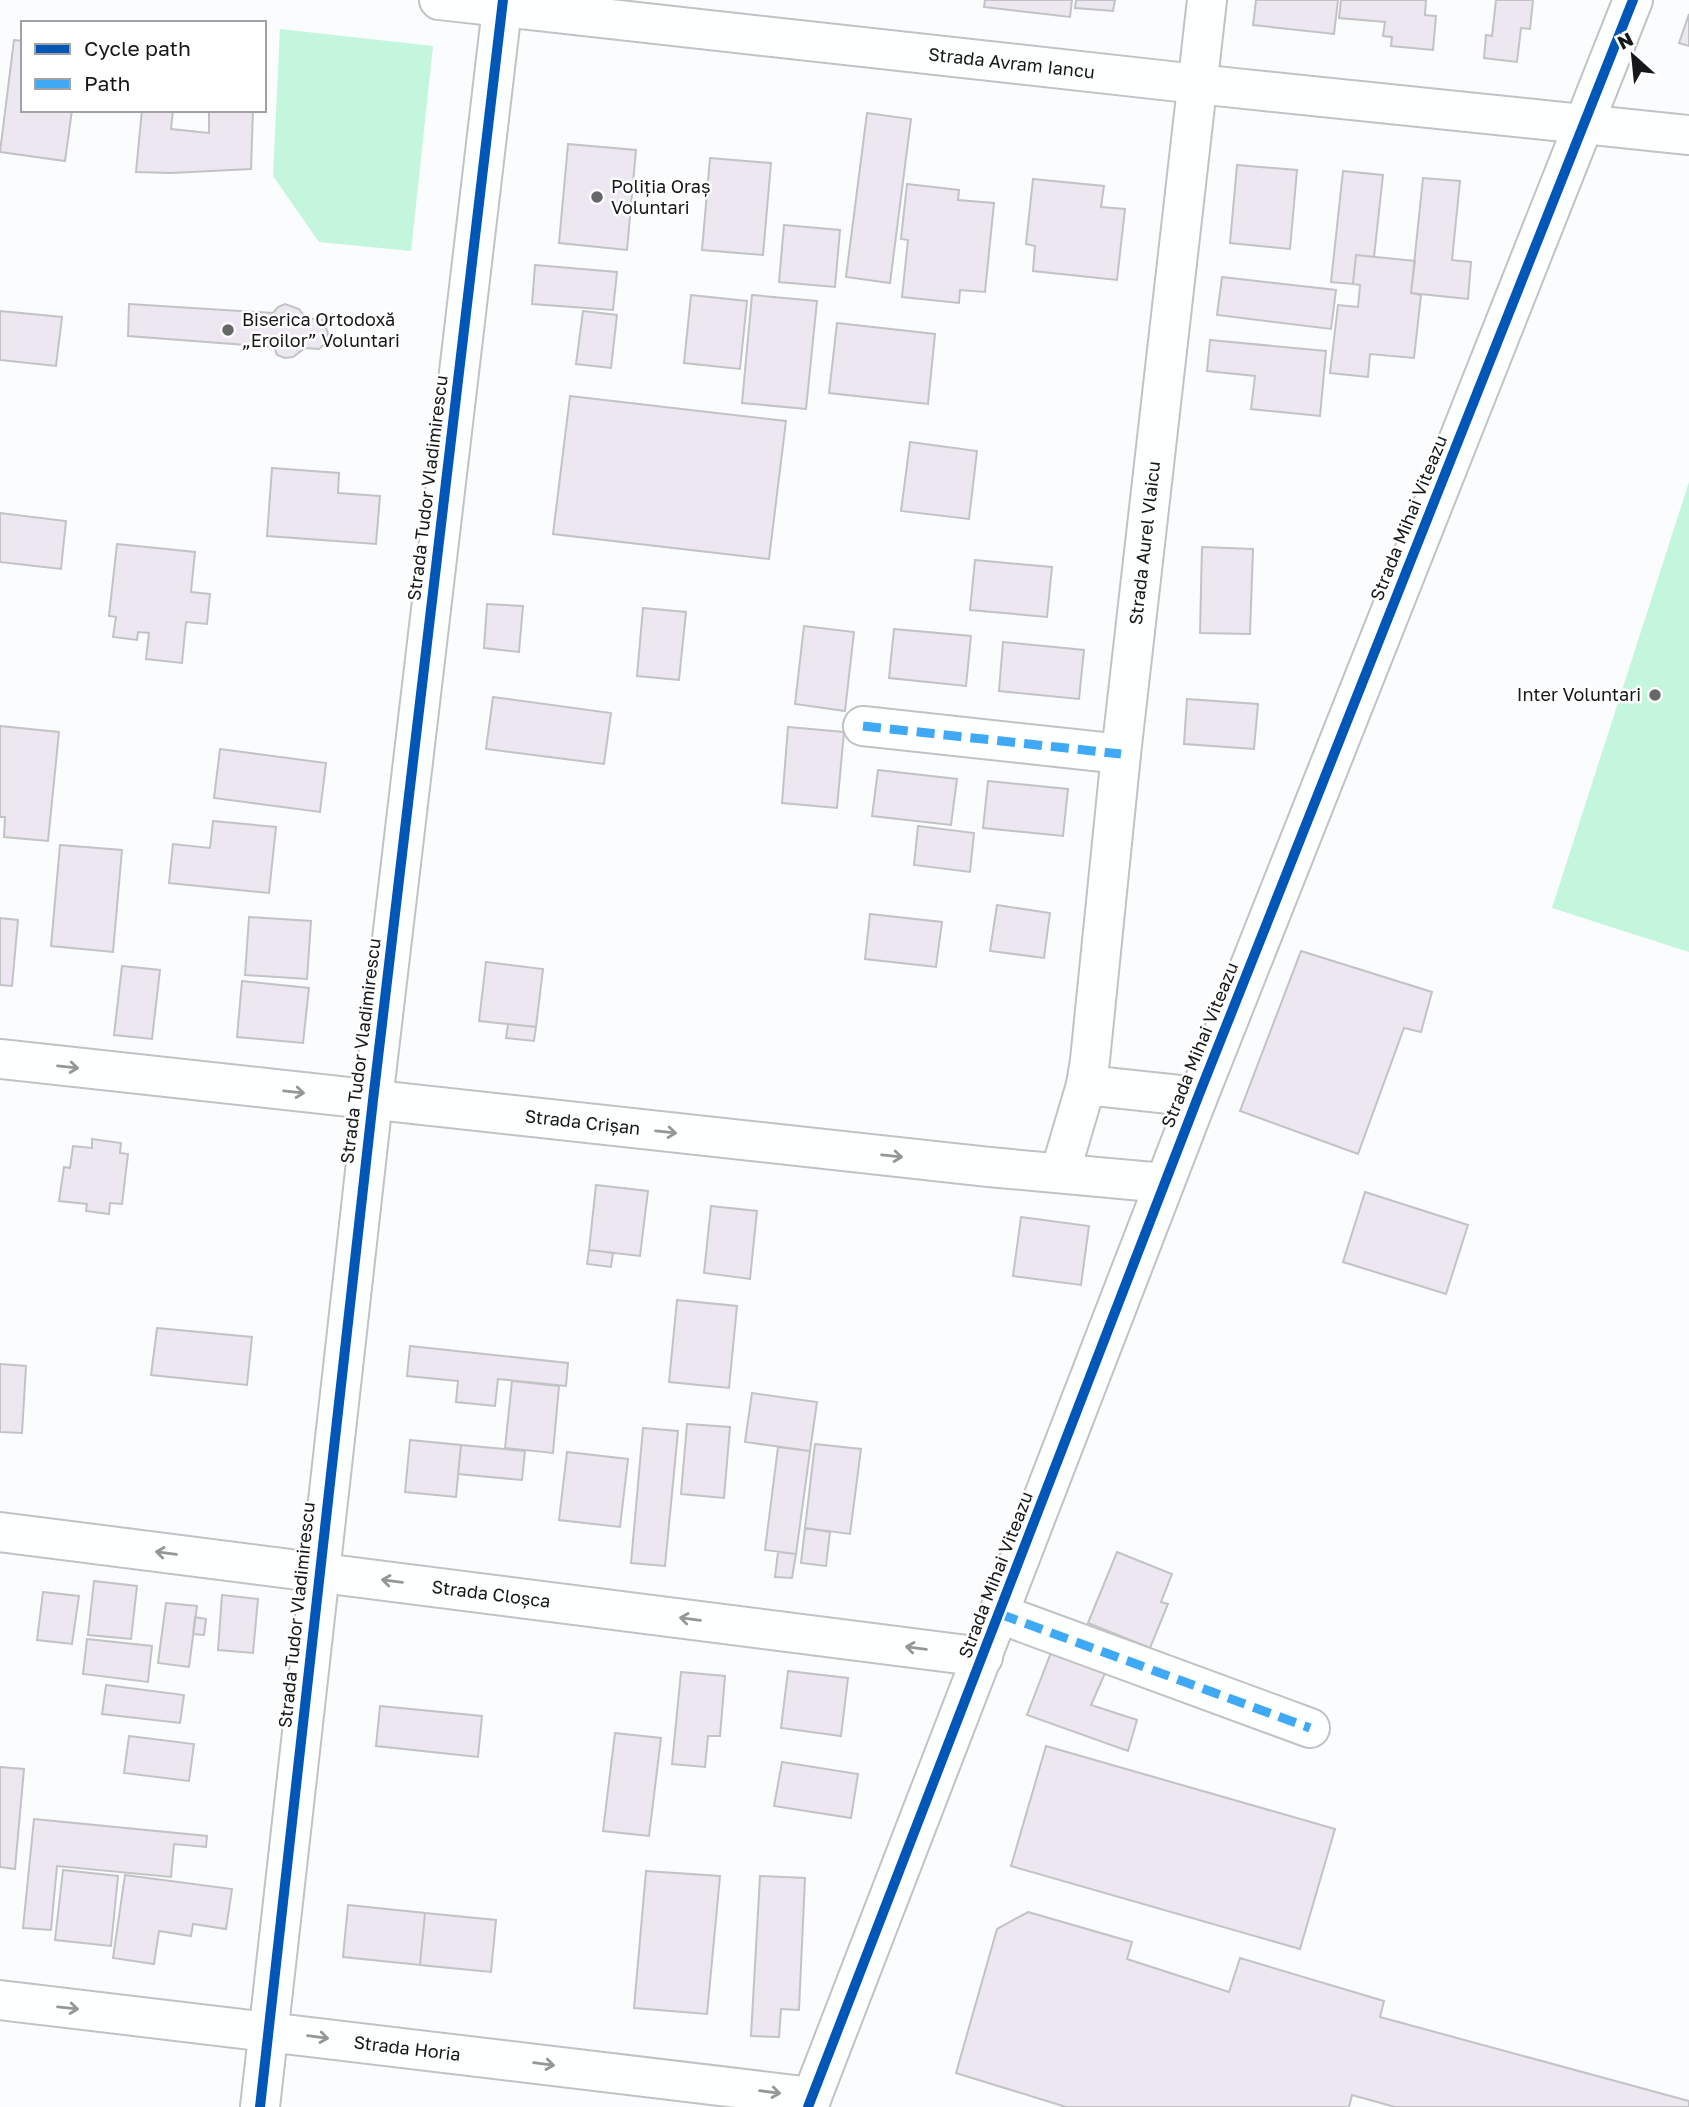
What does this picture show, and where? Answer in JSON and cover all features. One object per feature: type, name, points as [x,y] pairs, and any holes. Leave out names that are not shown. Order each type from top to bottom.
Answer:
[{"type":"street","name":"Strada Avram Iancu","points":[[439,0],[503,4],[1197,85],[1689,135]]},
{"type":"street","name":"Strada Aurel Vlaicu","points":[[1060,1174],[1086,1085],[1090,1060],[1121,754],[1206,0]]},
{"type":"street","name":"Strada Mihai Viteazu","points":[[810,2102],[984,1657],[1164,1183],[1633,0]]},
{"type":"street","name":"Strada Tudor Vladimirescu","points":[[260,2107],[373,1100],[503,4]]},
{"type":"street","points":[[863,726],[1121,754]]},
{"type":"street","name":"Strada Crișan","points":[[0,1059],[1164,1183]]},
{"type":"street","points":[[1086,1085],[1198,1097]]},
{"type":"street","name":"Strada Cloșca","points":[[0,1532],[984,1657]]},
{"type":"street","points":[[1000,1614],[1310,1728]]},
{"type":"street","name":"Strada Horia","points":[[0,2000],[268,2030],[810,2102]]},
{"type":"green space","points":[[280,29],[433,46],[411,251],[319,242],[273,176]]},
{"type":"green space","name":"Inter Voluntari","points":[[1689,482],[1689,952],[1552,908]]},
{"type":"building","points":[[985,0],[1072,0],[1070,17],[984,7]]},
{"type":"building","points":[[1076,0],[1115,0],[1113,11],[1075,8]]},
{"type":"building","points":[[1256,0],[1338,0],[1334,34],[1253,25]]},
{"type":"building","points":[[1341,0],[1426,0],[1425,15],[1436,16],[1433,50],[1391,46],[1392,37],[1383,36],[1385,22],[1339,18]]},
{"type":"building","points":[[1496,0],[1533,0],[1530,29],[1521,28],[1517,62],[1484,58],[1486,35],[1492,36]]},
{"type":"building","points":[[1689,14],[1689,46],[1679,43]]},
{"type":"building","points":[[14,40],[21,41],[21,112],[72,112],[65,161],[0,152]]},
{"type":"building","points":[[142,112],[173,112],[171,129],[209,133],[209,112],[253,112],[251,169],[136,172]]},
{"type":"building","points":[[867,113],[911,119],[890,283],[846,277]]},
{"type":"building","name":"Poliția Oraș Voluntari","points":[[568,144],[636,150],[627,250],[559,243]]},
{"type":"building","points":[[710,158],[771,163],[763,255],[702,250]]},
{"type":"building","points":[[1237,165],[1297,170],[1290,249],[1230,243]]},
{"type":"building","points":[[1343,171],[1383,175],[1374,257],[1356,255],[1353,284],[1331,282]]},
{"type":"building","points":[[1423,178],[1460,181],[1452,260],[1471,262],[1468,299],[1411,293]]},
{"type":"building","points":[[1033,179],[1104,186],[1101,207],[1125,209],[1117,280],[1033,271],[1035,246],[1026,244]]},
{"type":"building","points":[[907,184],[959,190],[958,200],[994,203],[985,292],[960,290],[959,303],[902,297],[908,240],[901,239]]},
{"type":"building","points":[[784,225],[840,230],[835,287],[779,282]]},
{"type":"building","points":[[1356,255],[1415,261],[1411,293],[1421,295],[1414,358],[1370,354],[1368,377],[1330,373],[1338,305],[1358,307],[1360,285],[1353,284]]},
{"type":"building","points":[[535,265],[617,272],[613,310],[532,304]]},
{"type":"building","points":[[1222,277],[1336,290],[1331,329],[1217,315]]},
{"type":"building","points":[[691,295],[747,301],[740,369],[684,363]]},
{"type":"building","points":[[752,295],[817,301],[806,409],[742,403]]},
{"type":"building","name":"Biserica Ortodoxă „Eroilor” Voluntari","points":[[129,304],[273,313],[285,304],[299,309],[306,318],[323,320],[328,333],[326,343],[319,349],[305,348],[293,357],[285,358],[277,355],[274,347],[128,336]]},
{"type":"building","points":[[0,311],[62,317],[56,366],[0,360]]},
{"type":"building","points":[[583,311],[617,315],[611,368],[576,364]]},
{"type":"building","points":[[837,323],[935,334],[928,404],[829,393]]},
{"type":"building","points":[[1210,340],[1326,351],[1320,416],[1251,409],[1255,376],[1207,371]]},
{"type":"building","points":[[570,396],[786,421],[769,559],[553,534]]},
{"type":"building","points":[[910,442],[977,451],[969,519],[901,511]]},
{"type":"building","points":[[272,468],[339,473],[338,493],[380,496],[376,544],[267,536]]},
{"type":"building","points":[[0,513],[66,521],[61,569],[0,562]]},
{"type":"building","points":[[117,544],[195,552],[191,592],[210,594],[207,624],[186,622],[182,663],[146,659],[149,633],[138,632],[137,640],[113,637],[116,617],[109,616]]},
{"type":"building","points":[[1202,547],[1253,549],[1250,634],[1200,633]]},
{"type":"building","points":[[975,560],[1052,567],[1047,617],[970,610]]},
{"type":"building","points":[[487,604],[523,606],[519,652],[484,648]]},
{"type":"building","points":[[643,608],[686,612],[679,680],[637,676]]},
{"type":"building","points":[[804,626],[854,632],[845,711],[795,704]]},
{"type":"building","points":[[894,629],[971,636],[966,686],[889,678]]},
{"type":"building","points":[[1003,642],[1084,650],[1079,699],[999,691]]},
{"type":"building","points":[[493,697],[611,713],[604,764],[486,749]]},
{"type":"building","points":[[1187,699],[1258,704],[1254,749],[1184,744]]},
{"type":"building","points":[[0,726],[59,732],[48,841],[4,837],[5,817],[0,817]]},
{"type":"building","points":[[788,727],[844,732],[837,808],[782,803]]},
{"type":"building","points":[[220,749],[326,763],[320,812],[214,798]]},
{"type":"building","points":[[878,770],[957,779],[951,825],[872,816]]},
{"type":"building","points":[[988,781],[1068,789],[1063,836],[983,828]]},
{"type":"building","points":[[213,821],[276,827],[269,893],[169,883],[173,844],[210,848]]},
{"type":"building","points":[[918,826],[974,833],[970,872],[914,865]]},
{"type":"building","points":[[60,845],[122,850],[113,952],[51,946]]},
{"type":"building","points":[[997,905],[1050,913],[1044,958],[990,951]]},
{"type":"building","points":[[870,914],[942,922],[936,967],[865,959]]},
{"type":"building","points":[[249,917],[311,921],[307,979],[245,975]]},
{"type":"building","points":[[0,918],[18,920],[12,986],[0,985]]},
{"type":"building","points":[[1301,951],[1432,992],[1421,1032],[1404,1028],[1358,1154],[1240,1111]]},
{"type":"building","points":[[486,962],[543,969],[536,1027],[479,1021]]},
{"type":"building","points":[[122,966],[160,970],[152,1039],[114,1035]]},
{"type":"building","points":[[242,981],[309,988],[303,1043],[237,1037]]},
{"type":"building","points":[[508,1024],[536,1027],[534,1041],[506,1038]]},
{"type":"building","points":[[92,1139],[121,1143],[120,1153],[128,1154],[122,1204],[110,1203],[109,1214],[86,1211],[87,1204],[59,1201],[64,1167],[70,1168],[73,1146],[92,1148]]},
{"type":"building","points":[[596,1185],[648,1191],[640,1256],[589,1250]]},
{"type":"building","points":[[1365,1192],[1468,1225],[1446,1294],[1343,1262]]},
{"type":"building","points":[[711,1206],[757,1211],[750,1279],[704,1273]]},
{"type":"building","points":[[1021,1217],[1089,1226],[1081,1285],[1013,1276]]},
{"type":"building","points":[[589,1250],[613,1253],[611,1267],[587,1264]]},
{"type":"building","points":[[677,1300],[737,1306],[729,1388],[669,1382]]},
{"type":"building","points":[[157,1328],[252,1337],[247,1385],[151,1375]]},
{"type":"building","points":[[410,1346],[568,1363],[566,1386],[498,1379],[495,1406],[456,1402],[458,1381],[407,1376]]},
{"type":"building","points":[[0,1364],[26,1366],[22,1433],[0,1432]]},
{"type":"building","points":[[512,1381],[559,1386],[553,1453],[505,1448]]},
{"type":"building","points":[[752,1393],[817,1402],[810,1451],[745,1442]]},
{"type":"building","points":[[687,1424],[730,1427],[724,1498],[681,1494]]},
{"type":"building","points":[[643,1428],[678,1431],[665,1566],[631,1563]]},
{"type":"building","points":[[410,1440],[461,1445],[456,1497],[405,1492]]},
{"type":"building","points":[[815,1444],[861,1449],[850,1534],[805,1528]]},
{"type":"building","points":[[461,1445],[525,1451],[522,1480],[458,1474]]},
{"type":"building","points":[[778,1447],[810,1451],[796,1554],[765,1550]]},
{"type":"building","points":[[567,1452],[628,1459],[620,1527],[559,1520]]},
{"type":"building","points":[[805,1528],[830,1532],[826,1566],[801,1563]]},
{"type":"building","points":[[778,1552],[796,1554],[792,1578],[775,1577]]},
{"type":"building","points":[[1117,1552],[1172,1574],[1161,1602],[1168,1604],[1150,1648],[1088,1623]]},
{"type":"building","points":[[94,1581],[137,1586],[131,1639],[88,1635]]},
{"type":"building","points":[[43,1592],[79,1596],[72,1644],[37,1640]]},
{"type":"building","points":[[222,1595],[258,1599],[253,1653],[218,1650]]},
{"type":"building","points":[[166,1603],[197,1606],[189,1667],[158,1663]]},
{"type":"building","points":[[195,1617],[206,1619],[204,1635],[193,1634]]},
{"type":"building","points":[[87,1639],[152,1646],[148,1682],[83,1674]]},
{"type":"building","points":[[1052,1650],[1106,1671],[1091,1705],[1137,1720],[1128,1751],[1027,1715]]},
{"type":"building","points":[[788,1671],[848,1678],[841,1736],[781,1728]]},
{"type":"building","points":[[681,1672],[725,1676],[720,1736],[708,1736],[705,1767],[672,1764]]},
{"type":"building","points":[[106,1685],[184,1695],[180,1723],[102,1714]]},
{"type":"building","points":[[380,1706],[482,1716],[478,1757],[376,1746]]},
{"type":"building","points":[[615,1733],[661,1738],[649,1836],[603,1831]]},
{"type":"building","points":[[129,1736],[194,1744],[189,1781],[124,1773]]},
{"type":"building","points":[[1046,1746],[1335,1829],[1300,1949],[1011,1866]]},
{"type":"building","points":[[782,1762],[858,1774],[851,1818],[774,1806]]},
{"type":"building","points":[[0,1767],[24,1769],[15,1869],[0,1867]]},
{"type":"building","points":[[34,1819],[207,1836],[206,1847],[174,1844],[171,1877],[57,1866],[51,1930],[23,1928]]},
{"type":"building","points":[[63,1870],[118,1876],[111,1946],[55,1940]]},
{"type":"building","points":[[646,1871],[720,1876],[707,2014],[634,2008]]},
{"type":"building","points":[[125,1875],[232,1889],[226,1929],[193,1924],[191,1936],[159,1931],[154,1964],[113,1958]]},
{"type":"building","points":[[760,1876],[805,1878],[799,2010],[781,2009],[779,2037],[751,2036]]},
{"type":"building","points":[[348,1905],[425,1913],[420,1965],[343,1957]]},
{"type":"building","points":[[1028,1912],[1132,1942],[1127,1959],[1229,1992],[1240,1958],[1384,2001],[1380,2017],[1689,2101],[1689,2107],[1395,2107],[1352,2095],[1349,2107],[1066,2107],[956,2073],[997,1929]]},
{"type":"building","points":[[425,1913],[496,1920],[491,1972],[420,1965]]},
{"type":"marked path","points":[[863,726],[1121,754]]},
{"type":"marked path","points":[[1000,1614],[1310,1728]]},
{"type":"cycle path","points":[[260,2107],[373,1100],[503,0]]},
{"type":"cycle path","points":[[808,2107],[1198,1097],[1633,0]]},
{"type":"place","name":"Poliția Oraș Voluntari","points":[[597,197]]},
{"type":"place","name":"Biserica Ortodoxă „Eroilor” Voluntari","points":[[228,330]]},
{"type":"place","name":"Inter Voluntari","points":[[1655,695]]}]
